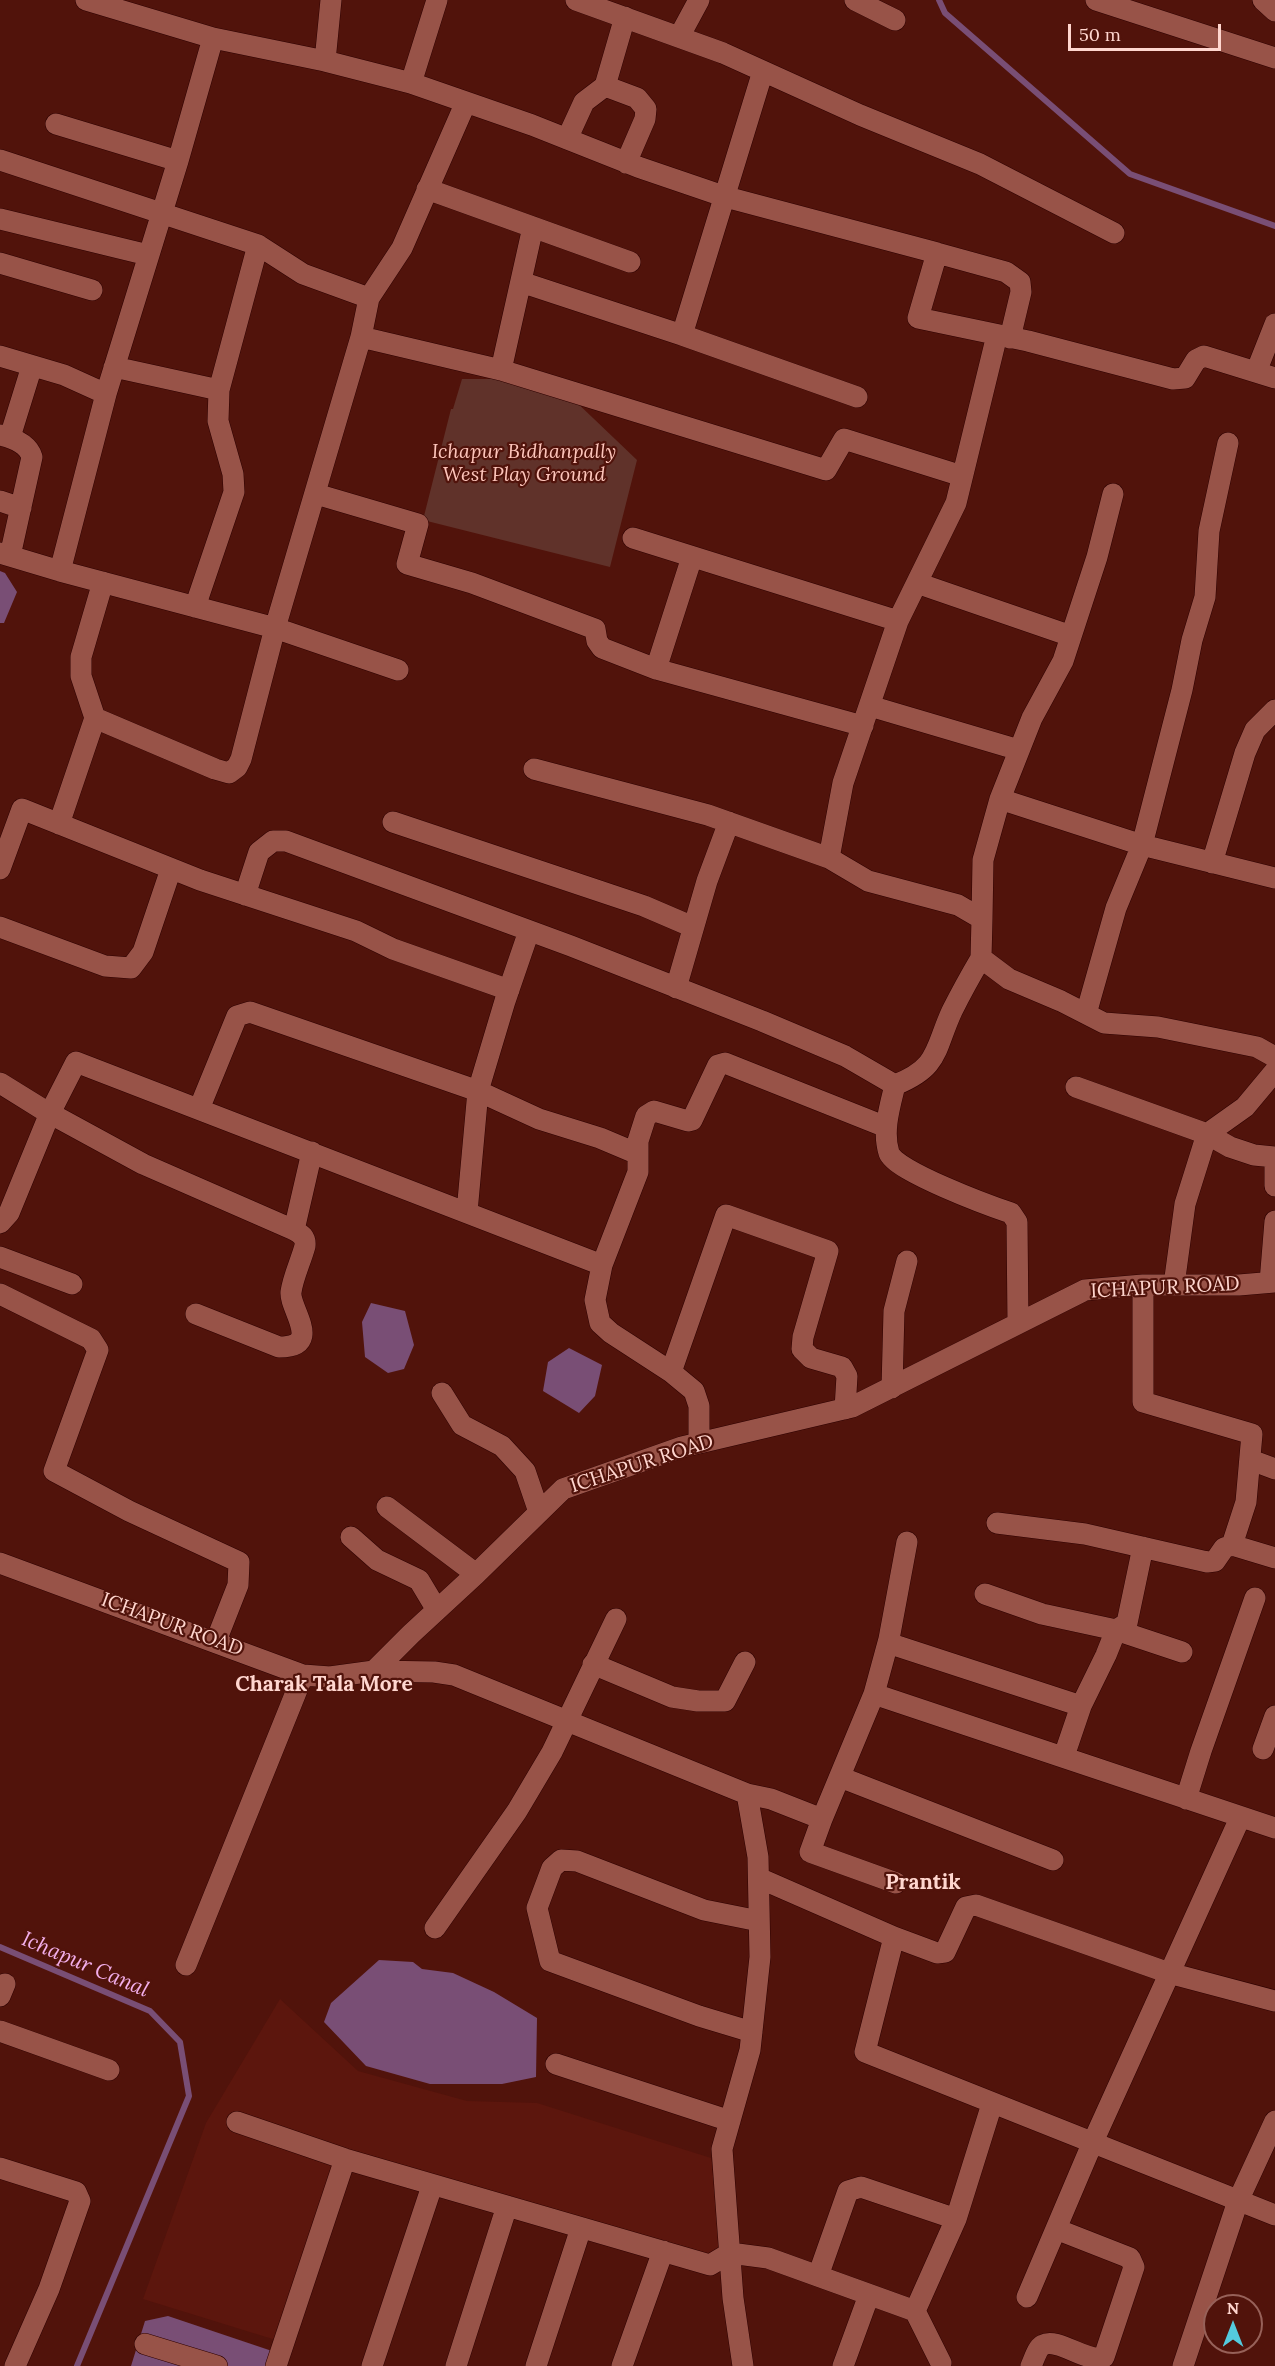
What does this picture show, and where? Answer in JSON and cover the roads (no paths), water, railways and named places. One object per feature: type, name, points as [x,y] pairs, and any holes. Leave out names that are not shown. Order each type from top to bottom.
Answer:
[{"type":"street","points":[[86,0],[213,38],[325,61],[411,83],[567,139],[626,163],[726,197],[1006,272],[1020,282],[1022,292],[1004,336],[956,503],[898,621],[843,783],[829,858]]},
{"type":"street","points":[[325,61],[331,0]]},
{"type":"street","points":[[411,83],[437,0]]},
{"type":"street","points":[[576,0],[679,37],[763,71],[860,116],[980,164],[1114,233]]},
{"type":"street","points":[[679,37],[699,0]]},
{"type":"street","points":[[855,0],[895,20]]},
{"type":"street","points":[[1096,0],[1275,58]]},
{"type":"street","points":[[1263,0],[1275,11]]},
{"type":"street","points":[[567,139],[584,102],[604,86],[625,17]]},
{"type":"street","points":[[60,571],[106,394],[213,38]]},
{"type":"street","points":[[682,335],[763,71]]},
{"type":"street","points":[[604,86],[637,98],[646,109],[645,118],[626,163]]},
{"type":"street","points":[[95,718],[215,770],[229,773],[237,767],[275,628],[361,337],[369,298],[402,248],[466,102]]},
{"type":"street","points":[[56,124],[178,160]]},
{"type":"street","points":[[0,160],[258,245],[303,274],[369,298]]},
{"type":"street","points":[[427,189],[630,262]]},
{"type":"street","points":[[0,219],[148,255]]},
{"type":"street","points":[[501,370],[533,227]]},
{"type":"street","points":[[195,607],[234,492],[233,474],[218,421],[219,390],[258,245]]},
{"type":"street","points":[[937,253],[918,318],[1004,336],[1173,379],[1185,378],[1191,372],[1196,360],[1204,356],[1266,375],[1275,324]]},
{"type":"street","points":[[0,263],[92,290]]},
{"type":"street","points":[[521,282],[682,335],[858,397]]},
{"type":"street","points":[[361,337],[501,370],[826,470],[844,439],[962,476]]},
{"type":"street","points":[[0,356],[64,375],[106,394]]},
{"type":"street","points":[[33,366],[5,436],[27,448],[33,457],[21,508],[5,554],[60,571],[275,628],[398,670]]},
{"type":"street","points":[[114,367],[219,390]]},
{"type":"street","points":[[1086,1014],[1116,908],[1142,845],[1182,690],[1192,640],[1205,597],[1209,531],[1228,443]]},
{"type":"street","points":[[316,494],[418,524],[407,564],[472,583],[595,629],[597,641],[602,648],[656,669],[863,726]]},
{"type":"street","points":[[895,1085],[916,1076],[934,1057],[951,1013],[981,957],[983,860],[1000,799],[1032,718],[1063,661],[1097,557],[1113,494]]},
{"type":"street","points":[[0,501],[21,508]]},
{"type":"street","points":[[633,538],[898,621]]},
{"type":"street","points":[[656,669],[692,557]]},
{"type":"street","points":[[60,824],[95,718],[81,676],[81,657],[103,582]]},
{"type":"street","points":[[917,583],[1071,636]]},
{"type":"street","points":[[870,706],[1019,750]]},
{"type":"street","points":[[1212,863],[1245,753],[1255,730],[1275,710]]},
{"type":"street","points":[[534,769],[729,822],[829,858],[868,881],[958,905],[982,919]]},
{"type":"street","points":[[1000,799],[1142,845],[1275,878]]},
{"type":"street","points":[[0,869],[22,809],[171,869],[356,932],[393,949],[509,990]]},
{"type":"street","points":[[393,822],[644,906],[693,927]]},
{"type":"street","points":[[676,988],[707,881],[729,822]]},
{"type":"street","points":[[245,895],[259,852],[273,841],[286,841],[530,931],[676,988],[845,1056],[895,1085]]},
{"type":"street","points":[[0,927],[105,966],[131,968],[143,952],[171,869]]},
{"type":"street","points":[[467,1212],[478,1091],[530,931]]},
{"type":"street","points":[[981,957],[1009,979],[1061,1000],[1104,1023],[1158,1027],[1257,1047],[1275,1057]]},
{"type":"street","points":[[199,1109],[237,1017],[246,1012],[478,1091],[539,1119],[600,1138],[638,1154]]},
{"type":"street","points":[[0,1223],[9,1213],[50,1113],[76,1062],[602,1265]]},
{"type":"street","points":[[699,1443],[699,1399],[694,1391],[671,1372],[600,1323],[594,1300],[602,1265],[638,1172],[638,1141],[646,1116],[654,1111],[688,1121],[692,1120],[718,1065],[722,1063],[886,1127]]},
{"type":"street","points":[[1174,1285],[1185,1204],[1208,1134],[1245,1107],[1275,1071]]},
{"type":"street","points":[[0,1083],[143,1164],[294,1230],[305,1239],[291,1293],[292,1302],[302,1325],[300,1340],[296,1344],[290,1347],[279,1347],[196,1314]]},
{"type":"street","points":[[895,1085],[886,1127],[889,1154],[899,1165],[1014,1216],[1018,1227],[1018,1323]]},
{"type":"street","points":[[1076,1087],[1208,1134],[1230,1147],[1254,1155],[1275,1157]]},
{"type":"street","points":[[294,1230],[312,1152]]},
{"type":"street","points":[[1275,1164],[1275,1186]]},
{"type":"street","points":[[671,1372],[726,1215],[828,1251],[803,1337],[802,1349],[811,1358],[842,1366],[847,1376],[845,1409]]},
{"type":"street","points":[[1272,1282],[1275,1221]]},
{"type":"street","points":[[0,1280],[4,1258],[72,1284]]},
{"type":"street","points":[[892,1388],[894,1311],[907,1262]]},
{"type":"street","name":"ICHAPUR ROAD","points":[[0,1563],[303,1675],[330,1677],[374,1671],[563,1489],[699,1443],[845,1409],[892,1388],[1085,1290],[1143,1285],[1239,1285],[1272,1282]]},
{"type":"street","points":[[1143,1285],[1143,1402],[1252,1434],[1246,1502],[1232,1545]]},
{"type":"street","points":[[0,1294],[91,1339],[98,1350],[54,1471],[129,1511],[239,1562],[238,1585],[216,1641]]},
{"type":"street","points":[[442,1393],[462,1425],[502,1446],[525,1471],[539,1512]]},
{"type":"street","points":[[1251,1460],[1275,1469]]},
{"type":"street","points":[[387,1507],[476,1574]]},
{"type":"street","points":[[997,1523],[1085,1534],[1211,1562],[1220,1556],[1226,1547],[1232,1545],[1275,1558]]},
{"type":"street","points":[[351,1537],[377,1560],[419,1580],[437,1610]]},
{"type":"street","points":[[896,1883],[810,1852],[874,1694],[888,1643],[908,1542]]},
{"type":"street","points":[[1064,1756],[1081,1706],[1116,1630],[1127,1623],[1143,1547]]},
{"type":"street","points":[[985,1594],[1042,1614],[1116,1630],[1182,1652]]},
{"type":"street","points":[[1186,1799],[1255,1598]]},
{"type":"street","points":[[435,1928],[517,1811],[552,1752],[616,1619]]},
{"type":"street","points":[[888,1643],[1081,1706]]},
{"type":"street","points":[[593,1664],[672,1697],[698,1701],[725,1701],[745,1662]]},
{"type":"street","points":[[374,1671],[434,1672],[454,1675],[747,1794],[771,1799],[822,1819]]},
{"type":"street","points":[[186,1965],[303,1675]]},
{"type":"street","points":[[874,1694],[1275,1828]]},
{"type":"street","points":[[1263,1749],[1275,1716]]},
{"type":"street","points":[[840,1777],[1053,1860]]},
{"type":"street","points":[[743,2366],[733,2298],[722,2149],[750,2050],[760,1957],[758,1857],[747,1794]]},
{"type":"street","points":[[1027,2297],[1092,2144],[1240,1818]]},
{"type":"street","points":[[752,2032],[699,2016],[550,1961],[537,1908],[552,1868],[561,1860],[577,1861],[704,1910],[759,1921]]},
{"type":"street","points":[[759,1878],[894,1937],[937,1953],[945,1952],[966,1907],[976,1905],[1169,1973],[1275,2001]]},
{"type":"street","points":[[894,1937],[865,2052],[1275,2216]]},
{"type":"street","points":[[0,2031],[109,2070]]},
{"type":"street","points":[[556,2064],[730,2121]]},
{"type":"street","points":[[915,2311],[956,2219],[992,2104]]},
{"type":"street","points":[[1184,2366],[1238,2201],[1275,2121]]},
{"type":"street","points":[[237,2122],[432,2186],[710,2265],[730,2253],[768,2258],[915,2311],[943,2365]]},
{"type":"street","points":[[276,2366],[345,2159]]},
{"type":"street","points":[[0,2168],[76,2192],[80,2202],[50,2289],[15,2366]]},
{"type":"street","points":[[372,2366],[432,2186]]},
{"type":"street","points":[[818,2276],[848,2191],[852,2188],[861,2187],[956,2219]]},
{"type":"street","points":[[456,2366],[507,2206]]},
{"type":"street","points":[[537,2366],[581,2228]]},
{"type":"street","points":[[1031,2366],[1044,2344],[1096,2358],[1104,2357],[1134,2267],[1131,2258],[1056,2229]]},
{"type":"street","points":[[622,2366],[663,2251]]},
{"type":"street","points":[[843,2366],[869,2295]]},
{"type":"street","points":[[145,2344],[217,2366]]},
{"type":"waterway","points":[[939,0],[945,13],[1130,174],[1275,226]]},
{"type":"waterway","name":"Ichapur Canal","points":[[0,1947],[150,2011],[180,2042],[189,2096],[77,2366]]},
{"type":"district","name":"Charak Tala More","points":[[324,1685]]},
{"type":"district","name":"Prantik","points":[[923,1883]]},
{"type":"park label","name":"Ichapur Bidhanpally West Play Ground","points":[[524,464]]}]
